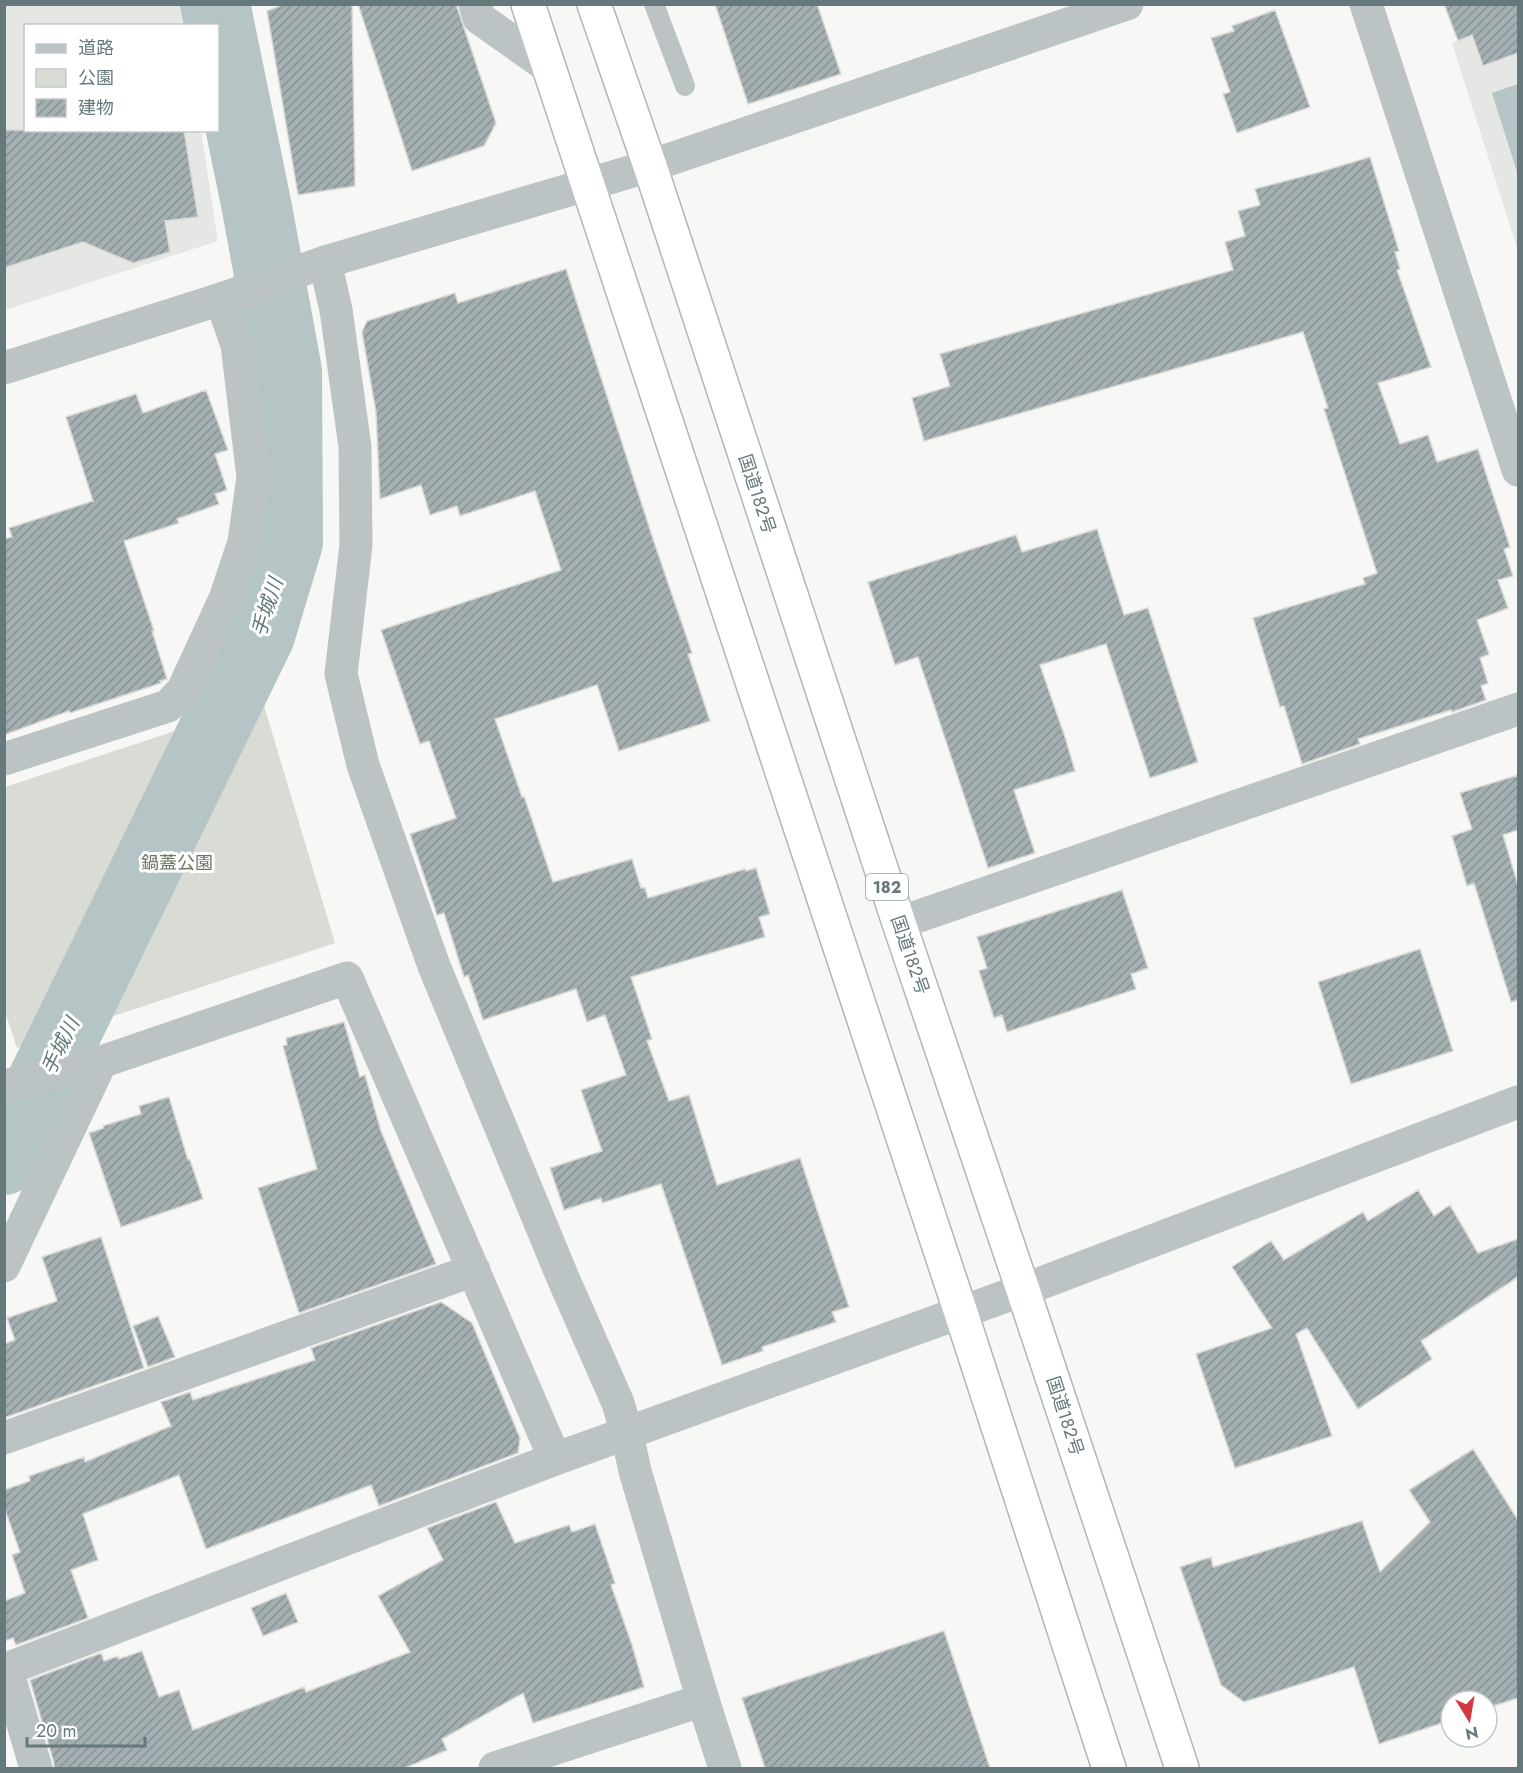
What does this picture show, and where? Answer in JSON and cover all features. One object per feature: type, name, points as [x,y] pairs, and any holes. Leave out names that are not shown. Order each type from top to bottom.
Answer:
[{"type":"highway","points":[[528,4],[961,1312],[1109,1768]]},
{"type":"highway","name":"国道182号","points":[[594,4],[650,166],[899,923],[1182,1768]]},
{"type":"street","points":[[475,4],[479,18],[547,66]]},
{"type":"street","points":[[4,368],[228,296],[318,264],[650,166],[1127,4]]},
{"type":"street","points":[[1366,4],[1518,470]]},
{"type":"street","points":[[318,264],[336,310],[355,447],[356,545],[341,674],[363,765],[434,966],[558,1267],[618,1403],[635,1471],[725,1768]]},
{"type":"street","points":[[4,759],[168,706],[183,690],[225,599],[241,552],[253,477],[237,345],[228,296]]},
{"type":"street","points":[[899,923],[1518,709]]},
{"type":"street","points":[[11,1084],[92,1064],[347,978],[555,1460]]},
{"type":"street","points":[[4,1266],[92,1064]]},
{"type":"street","points":[[36,1768],[6,1670],[555,1460],[1023,1290],[1518,1102]]},
{"type":"street","points":[[4,1438],[474,1270]]},
{"type":"street","points":[[495,1768],[703,1700]]},
{"type":"lane","points":[[654,4],[685,86]]},
{"type":"shaded area","points":[[4,5],[179,5],[183,24],[24,24],[24,132],[201,132],[218,241],[5,310]]},
{"type":"shaded area","points":[[1518,20],[1518,251],[1452,43]]},
{"type":"shaded area","points":[[1518,84],[1518,175],[1492,93]]},
{"type":"green space","name":"鍋蓋公園","points":[[263,702],[335,943],[17,1048],[4,1009],[5,787]]},
{"type":"building","points":[[285,4],[352,4],[355,186],[298,195],[267,11]]},
{"type":"building","points":[[358,4],[456,4],[496,123],[484,146],[412,171]]},
{"type":"building","points":[[715,4],[817,4],[841,74],[748,104]]},
{"type":"building","points":[[1444,4],[1518,4],[1518,53],[1483,66],[1472,35],[1458,41]]},
{"type":"building","points":[[1275,10],[1310,107],[1237,133],[1223,94],[1230,92],[1211,38],[1234,31],[1232,26]]},
{"type":"building","points":[[4,130],[184,132],[198,217],[165,221],[170,252],[133,263],[83,242],[4,268]]},
{"type":"building","points":[[1370,157],[1399,251],[1395,252],[1400,269],[1397,270],[1431,367],[1378,383],[1400,444],[1428,435],[1437,462],[1478,449],[1510,547],[1504,549],[1513,576],[1498,580],[1508,608],[1477,620],[1489,654],[1480,658],[1488,683],[1481,686],[1486,700],[1358,739],[1360,744],[1302,764],[1284,706],[1280,707],[1253,618],[1365,584],[1363,578],[1377,573],[1324,409],[1328,408],[1303,332],[924,441],[912,398],[950,386],[940,354],[1233,270],[1225,242],[1245,236],[1238,211],[1260,205],[1255,189]]},
{"type":"building","points":[[566,269],[692,653],[688,654],[710,721],[619,751],[597,685],[495,719],[553,882],[632,859],[641,888],[645,888],[648,898],[745,869],[746,871],[756,868],[770,914],[759,917],[765,937],[631,977],[652,1039],[647,1041],[669,1101],[689,1095],[717,1185],[800,1158],[849,1307],[832,1312],[836,1322],[762,1347],[763,1351],[722,1365],[661,1184],[602,1203],[601,1198],[564,1210],[550,1168],[602,1151],[581,1090],[626,1075],[605,1015],[587,1022],[576,989],[483,1020],[468,975],[464,977],[444,913],[437,915],[410,834],[456,818],[429,741],[420,744],[381,630],[561,570],[535,491],[460,516],[457,506],[430,515],[421,485],[380,499],[376,412],[362,332],[367,321],[455,293],[458,303]]},
{"type":"building","points":[[206,390],[228,450],[215,454],[227,490],[215,494],[219,504],[177,519],[179,523],[124,541],[154,631],[152,631],[167,679],[160,681],[161,683],[70,713],[69,711],[4,735],[4,539],[12,537],[9,528],[93,501],[66,417],[136,394],[143,413]]},
{"type":"building","points":[[1097,529],[1124,615],[1148,608],[1198,762],[1150,778],[1106,644],[1040,665],[1075,771],[1014,790],[1035,853],[988,868],[918,657],[895,665],[868,582],[1016,535],[1022,552]]},
{"type":"building","points":[[1518,775],[1518,830],[1503,835],[1518,885],[1518,1000],[1511,1002],[1474,883],[1467,886],[1452,836],[1472,829],[1460,793]]},
{"type":"building","points":[[1122,890],[1148,968],[1131,974],[1136,989],[1007,1032],[1002,1015],[994,1018],[979,971],[987,968],[977,937]]},
{"type":"building","points":[[1420,949],[1453,1051],[1351,1084],[1318,982]]},
{"type":"building","points":[[344,1022],[360,1077],[365,1075],[381,1131],[436,1264],[299,1313],[258,1188],[317,1169],[283,1046],[287,1045],[286,1038]]},
{"type":"building","points":[[169,1097],[188,1160],[190,1160],[203,1199],[121,1227],[89,1133],[141,1114],[139,1106]]},
{"type":"building","points":[[1418,1190],[1434,1216],[1450,1205],[1478,1253],[1518,1239],[1518,1277],[1421,1341],[1432,1359],[1358,1409],[1307,1328],[1296,1334],[1332,1436],[1235,1468],[1196,1354],[1272,1328],[1232,1267],[1271,1241],[1284,1260],[1363,1212],[1368,1221]]},
{"type":"building","points":[[101,1237],[144,1368],[4,1418],[4,1344],[15,1340],[7,1318],[57,1301],[42,1257]]},
{"type":"building","points":[[441,1302],[472,1323],[520,1438],[518,1453],[379,1506],[371,1485],[206,1549],[179,1475],[83,1514],[98,1560],[71,1570],[88,1618],[16,1645],[13,1638],[4,1641],[4,1601],[25,1593],[12,1555],[20,1552],[4,1507],[4,1490],[30,1481],[29,1476],[84,1457],[85,1462],[171,1426],[161,1402],[190,1392],[193,1400],[315,1360],[311,1348]]},
{"type":"building","points":[[158,1316],[175,1357],[148,1367],[133,1326]]},
{"type":"building","points":[[1473,1449],[1518,1520],[1518,1698],[1499,1704],[1499,1689],[1439,1689],[1439,1724],[1379,1744],[1354,1667],[1244,1702],[1221,1685],[1180,1567],[1211,1557],[1213,1567],[1362,1521],[1380,1572],[1430,1522],[1409,1490]]},
{"type":"building","points":[[496,1502],[515,1543],[569,1525],[572,1532],[595,1524],[615,1583],[611,1585],[644,1687],[533,1723],[523,1693],[442,1739],[447,1750],[405,1768],[54,1768],[30,1680],[101,1653],[104,1661],[118,1656],[119,1659],[142,1651],[159,1697],[179,1690],[193,1730],[304,1687],[306,1692],[410,1652],[378,1596],[443,1560],[427,1528]]},
{"type":"building","points":[[286,1593],[298,1622],[263,1636],[251,1608]]},
{"type":"building","points":[[944,1631],[990,1768],[765,1768],[742,1698]]},
{"type":"waterway","name":"手城川","points":[[4,1160],[260,635],[288,542],[287,371],[256,203],[215,4]]}]
